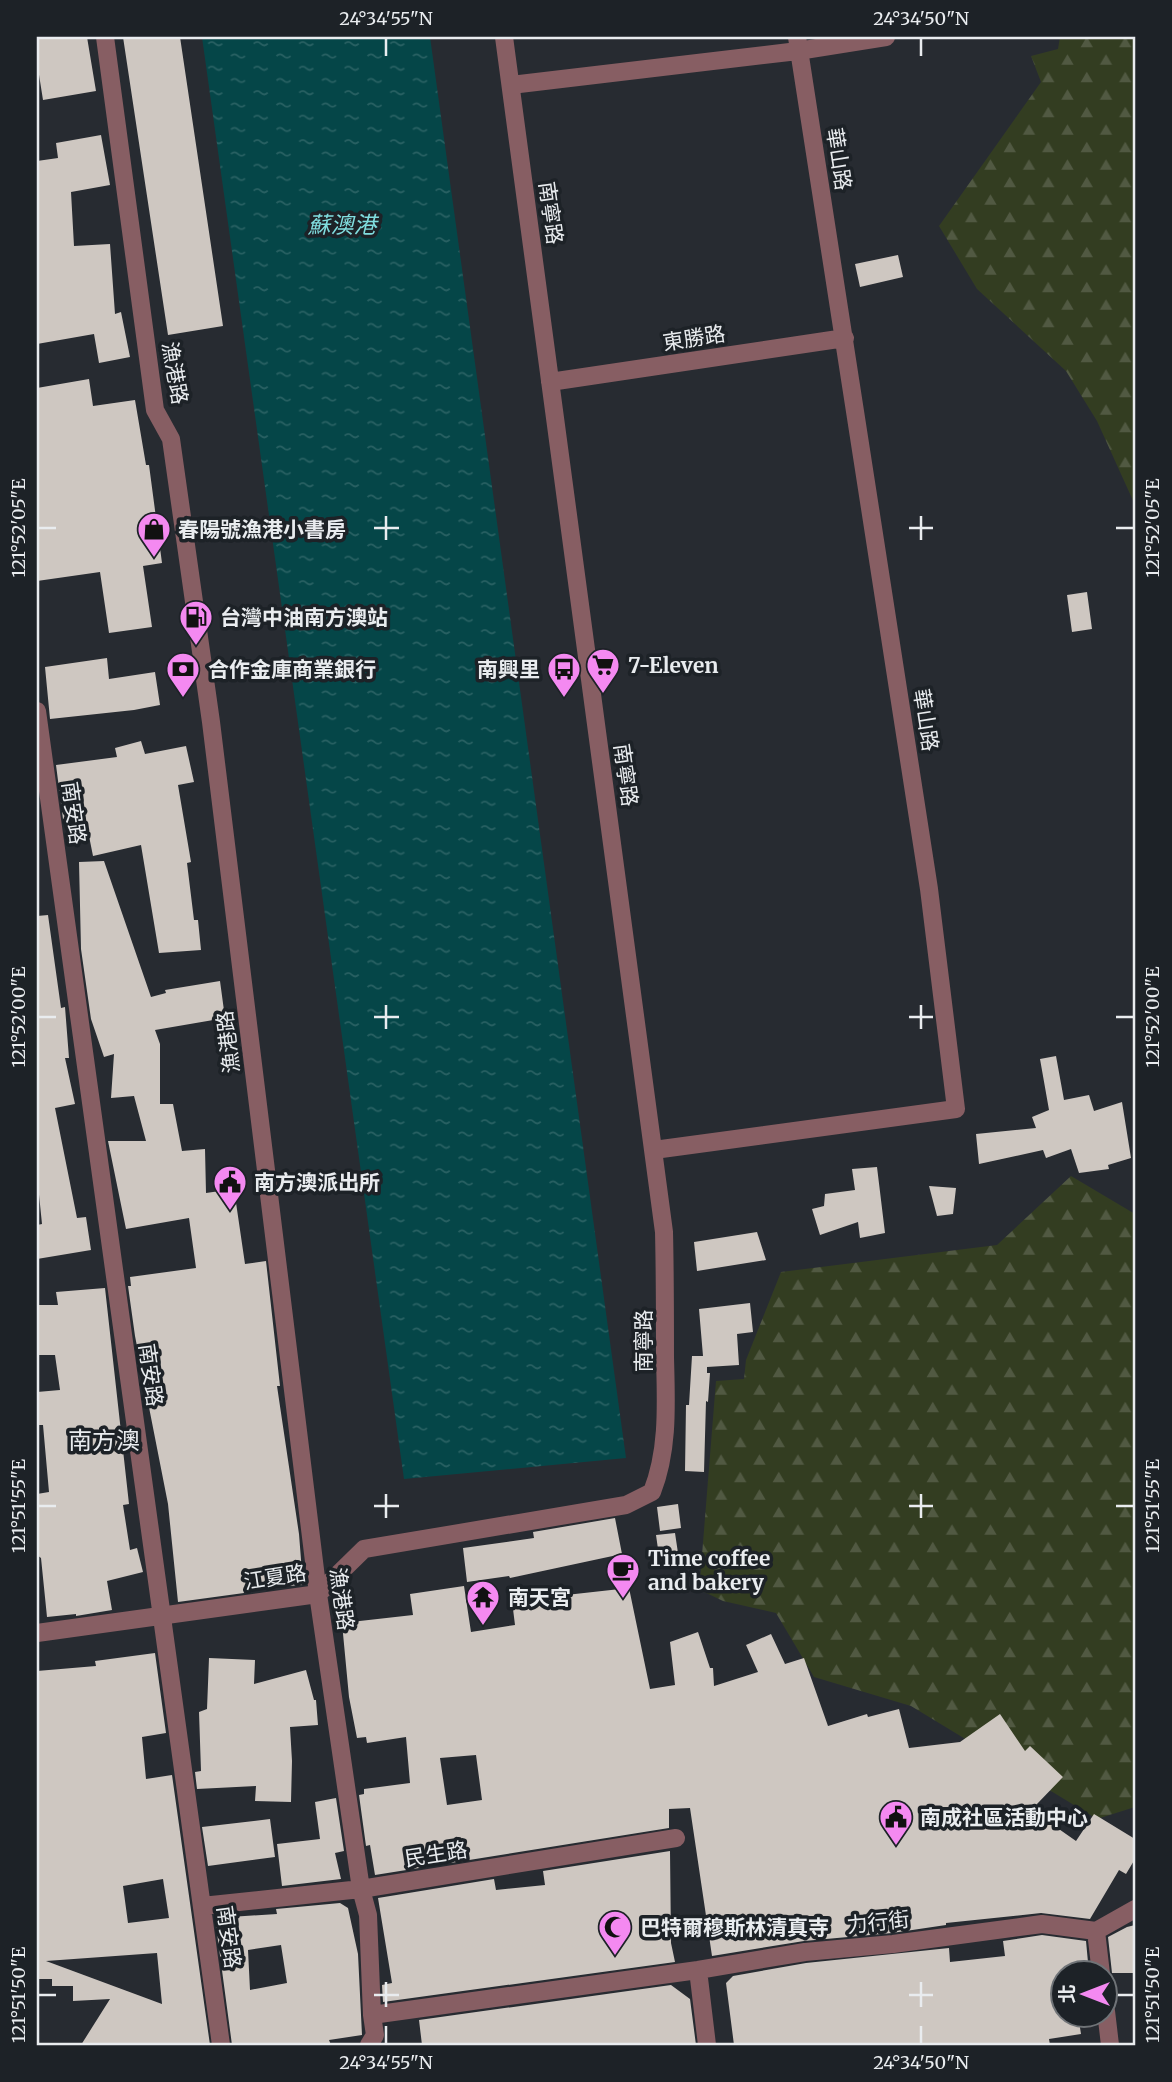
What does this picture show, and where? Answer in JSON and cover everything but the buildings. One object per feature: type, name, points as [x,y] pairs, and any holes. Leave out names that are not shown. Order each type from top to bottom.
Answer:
[{"type":"street","name":"漁港路","points":[[105,37],[155,411],[172,439],[212,722],[318,1594],[361,1889],[368,1915],[375,2035],[369,2045]]},
{"type":"street","name":"南寧路","points":[[504,37],[664,1232],[664,1437],[660,1471],[652,1492],[626,1505]]},
{"type":"street","points":[[510,85],[797,44],[886,37]]},
{"type":"street","name":"華山路","points":[[654,1150],[956,1109],[929,890],[845,338],[797,44]]},
{"type":"street","name":"東勝路","points":[[550,382],[845,338]]},
{"type":"street","name":"南安路","points":[[37,711],[221,2045]]},
{"type":"street","name":"江夏路","points":[[37,1633],[318,1594],[364,1549],[626,1505]]},
{"type":"street","name":"民生路","points":[[202,1906],[361,1889],[676,1838]]},
{"type":"street","points":[[1099,1960],[1096,1931],[1135,1909]]},
{"type":"street","name":"力行街","points":[[372,2015],[698,1970],[805,1952],[894,1944],[1042,1924],[1096,1931]]},
{"type":"street","points":[[698,1970],[707,2045]]},
{"type":"green space","points":[[1060,37],[1135,37],[1135,505],[1097,421],[1066,371],[977,289],[939,226],[1041,82],[1031,56],[1058,49]]},
{"type":"green space","points":[[1071,1176],[1135,1214],[1135,1807],[1097,1819],[911,1706],[814,1677],[776,1613],[723,1601],[696,1588],[700,1580],[716,1381],[744,1379],[746,1360],[781,1272],[997,1245]]},
{"type":"water","name":"蘇澳港","points":[[202,37],[430,37],[626,1458],[404,1479]]},
{"type":"place","name":"春陽號漁港小書房","points":[[154,559]]},
{"type":"place","name":"台灣中油南方澳站","points":[[196,647]]},
{"type":"place","name":"7-Eleven","points":[[603,695]]},
{"type":"place","name":"合作金庫商業銀行","points":[[183,699]]},
{"type":"place","name":"南興里","points":[[564,699]]},
{"type":"place","name":"南方澳派出所","points":[[230,1212]]},
{"type":"place","name":"Time coffee and bakery","points":[[623,1600]]},
{"type":"place","name":"南天宮","points":[[483,1627]]},
{"type":"place","name":"南成社區活動中心","points":[[896,1847]]},
{"type":"place","name":"巴特爾穆斯林清真寺","points":[[615,1957]]},
{"type":"district","name":"南方澳","points":[[104,1440]]}]
